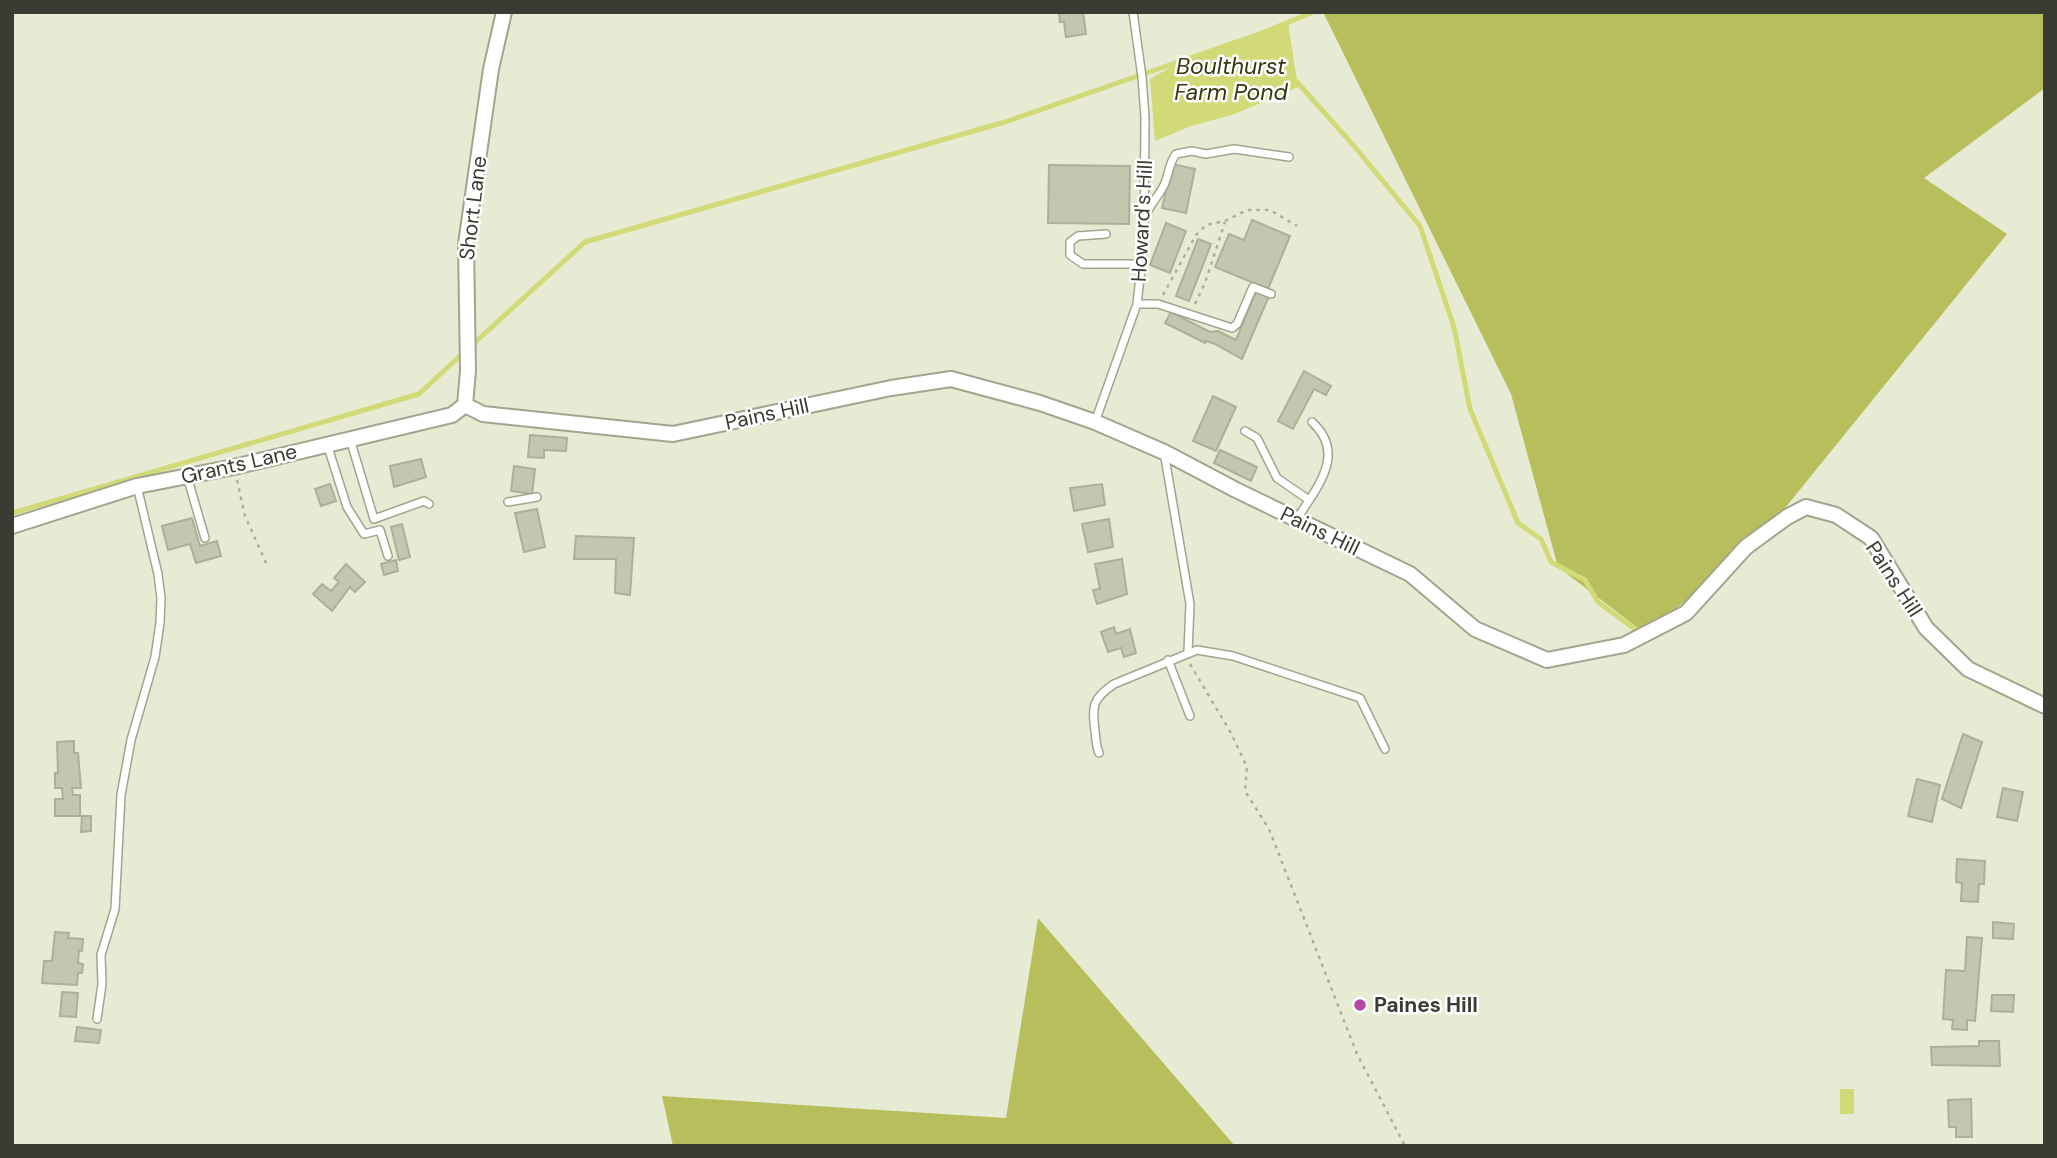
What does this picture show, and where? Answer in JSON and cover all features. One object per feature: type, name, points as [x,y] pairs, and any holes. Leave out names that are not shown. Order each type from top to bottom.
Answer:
[{"type":"street","name":"Short Lane","points":[[465,405],[468,371],[466,244],[491,69],[503,12]]},
{"type":"street","name":"Pains Hill","points":[[465,405],[483,414],[673,433],[891,388],[950,379],[1040,403],[1095,422],[1164,452],[1410,574],[1475,629],[1547,660],[1624,645],[1686,613],[1746,547],[1787,517],[1806,507],[1836,515],[1871,538],[1926,628],[1968,669],[2045,706]]},
{"type":"street","name":"Grants Lane","points":[[12,526],[137,486],[234,467],[452,415],[465,405]]},
{"type":"lane","name":"Howard's Hill","points":[[1095,422],[1137,304],[1142,264],[1145,219],[1144,117],[1142,77],[1133,12]]},
{"type":"lane","points":[[1145,219],[1151,203],[1164,187],[1171,160],[1176,154],[1192,151],[1206,154],[1234,149],[1289,157]]},
{"type":"lane","points":[[1106,234],[1078,236],[1070,242],[1070,255],[1083,264],[1142,264]]},
{"type":"lane","points":[[1137,304],[1158,304],[1232,328],[1237,324],[1253,287],[1271,294]]},
{"type":"lane","points":[[1297,519],[1323,477],[1330,456],[1325,438],[1312,422]]},
{"type":"lane","points":[[1245,431],[1257,439],[1277,478],[1309,500]]},
{"type":"lane","points":[[350,439],[374,519],[424,501],[429,504]]},
{"type":"lane","points":[[327,444],[347,508],[364,534],[380,530],[388,556]]},
{"type":"lane","points":[[1164,452],[1190,604],[1188,652]]},
{"type":"lane","points":[[187,476],[205,538]]},
{"type":"lane","points":[[97,1019],[102,984],[101,955],[115,909],[121,795],[131,740],[155,657],[160,624],[158,574],[137,486]]},
{"type":"lane","points":[[508,502],[537,497]]},
{"type":"lane","points":[[1099,753],[1093,709],[1102,692],[1168,660],[1198,650],[1233,656],[1360,698],[1385,749]]},
{"type":"lane","points":[[1168,660],[1190,716]]},
{"type":"path","points":[[1158,304],[1196,235],[1206,225],[1225,221],[1247,210],[1270,210],[1297,226]]},
{"type":"path","points":[[1191,314],[1205,283],[1225,221]]},
{"type":"path","points":[[234,467],[245,516],[267,565]]},
{"type":"path","points":[[1188,652],[1191,668],[1231,733],[1247,767],[1245,791],[1269,829],[1357,1054],[1405,1146]]},
{"type":"shaded area","points":[[1323,12],[2045,12],[2045,88],[1924,178],[2007,234],[1764,534],[1646,634],[1558,567],[1511,394]]},
{"type":"shaded area","points":[[1038,918],[1235,1146],[673,1146],[662,1096],[1006,1118]]},
{"type":"water","name":"Boulthurst Farm Pond","points":[[1288,22],[1298,87],[1232,115],[1191,126],[1155,141],[1150,79],[1200,54]]},
{"type":"water","points":[[1840,1089],[1854,1089],[1854,1114],[1840,1114]]},
{"type":"building","points":[[1059,12],[1083,12],[1086,34],[1066,37],[1064,22],[1060,22]]},
{"type":"building","points":[[1172,164],[1195,169],[1186,213],[1162,208]]},
{"type":"building","points":[[1049,165],[1130,166],[1129,224],[1048,223]]},
{"type":"building","points":[[1252,220],[1290,236],[1268,289],[1215,267],[1229,234],[1244,240]]},
{"type":"building","points":[[1166,223],[1186,231],[1170,273],[1150,265]]},
{"type":"building","points":[[1198,239],[1211,244],[1189,301],[1176,296]]},
{"type":"building","points":[[1256,291],[1269,296],[1242,359],[1215,344],[1205,343],[1165,323],[1171,312],[1210,332],[1218,331],[1236,340]]},
{"type":"building","points":[[1304,371],[1331,386],[1326,395],[1314,389],[1293,429],[1278,421]]},
{"type":"building","points":[[1213,396],[1236,407],[1216,451],[1193,441]]},
{"type":"building","points":[[530,435],[567,438],[566,451],[544,450],[544,458],[528,457]]},
{"type":"building","points":[[1220,450],[1257,467],[1251,481],[1214,463]]},
{"type":"building","points":[[421,459],[426,477],[394,487],[390,466]]},
{"type":"building","points":[[514,466],[535,469],[532,494],[511,491]]},
{"type":"building","points":[[330,484],[336,501],[321,506],[315,489]]},
{"type":"building","points":[[1102,484],[1105,505],[1074,511],[1070,488]]},
{"type":"building","points":[[537,509],[545,547],[524,552],[515,513]]},
{"type":"building","points":[[192,518],[200,546],[217,541],[221,556],[196,563],[190,544],[168,550],[162,526]]},
{"type":"building","points":[[1109,519],[1113,547],[1088,552],[1082,524]]},
{"type":"building","points":[[402,524],[410,557],[399,560],[391,527]]},
{"type":"building","points":[[576,536],[634,538],[630,595],[615,593],[616,559],[574,559]]},
{"type":"building","points":[[1122,559],[1127,594],[1097,604],[1093,590],[1100,589],[1095,564]]},
{"type":"building","points":[[396,560],[398,571],[384,575],[381,564]]},
{"type":"building","points":[[346,564],[365,582],[355,592],[350,587],[332,611],[313,594],[322,584],[331,591],[339,582],[334,578]]},
{"type":"building","points":[[1114,627],[1116,634],[1130,629],[1136,653],[1124,657],[1121,648],[1108,652],[1101,632]]},
{"type":"building","points":[[1963,734],[1982,742],[1961,808],[1942,799]]},
{"type":"building","points":[[74,741],[74,753],[78,753],[81,788],[72,788],[73,795],[80,795],[80,816],[55,816],[55,799],[63,799],[62,788],[55,788],[55,773],[58,773],[57,742]]},
{"type":"building","points":[[1917,779],[1940,785],[1932,822],[1908,816]]},
{"type":"building","points":[[2003,788],[2023,792],[2017,821],[1997,817]]},
{"type":"building","points":[[82,816],[91,816],[91,831],[81,832]]},
{"type":"building","points":[[1957,859],[1985,861],[1984,884],[1979,884],[1978,902],[1961,901],[1962,883],[1956,882]]},
{"type":"building","points":[[1993,922],[2014,924],[2013,939],[1993,938]]},
{"type":"building","points":[[55,932],[69,933],[68,938],[83,939],[78,963],[83,964],[82,973],[78,973],[77,985],[42,983],[44,961],[52,961]]},
{"type":"building","points":[[1967,937],[1982,938],[1975,1021],[1967,1020],[1967,1030],[1952,1029],[1953,1020],[1943,1019],[1946,970],[1965,971]]},
{"type":"building","points":[[62,992],[78,993],[76,1017],[60,1016]]},
{"type":"building","points":[[1992,995],[2014,995],[2013,1012],[1991,1011]]},
{"type":"building","points":[[77,1027],[101,1030],[99,1043],[75,1041]]},
{"type":"building","points":[[1979,1041],[1999,1041],[2000,1066],[1932,1065],[1931,1047],[1979,1046]]},
{"type":"building","points":[[1971,1099],[1972,1137],[1956,1137],[1956,1127],[1949,1127],[1948,1100]]},
{"type":"waterway","points":[[472,345],[585,242],[1005,122],[1262,33],[1313,12]]},
{"type":"waterway","points":[[1297,82],[1420,226],[1454,327],[1470,409],[1518,523],[1541,539],[1551,562],[1585,580],[1598,602],[1639,632]]},
{"type":"waterway","points":[[12,513],[419,394],[464,352]]},
{"type":"place","name":"Paines Hill","points":[[1360,1005]]}]
